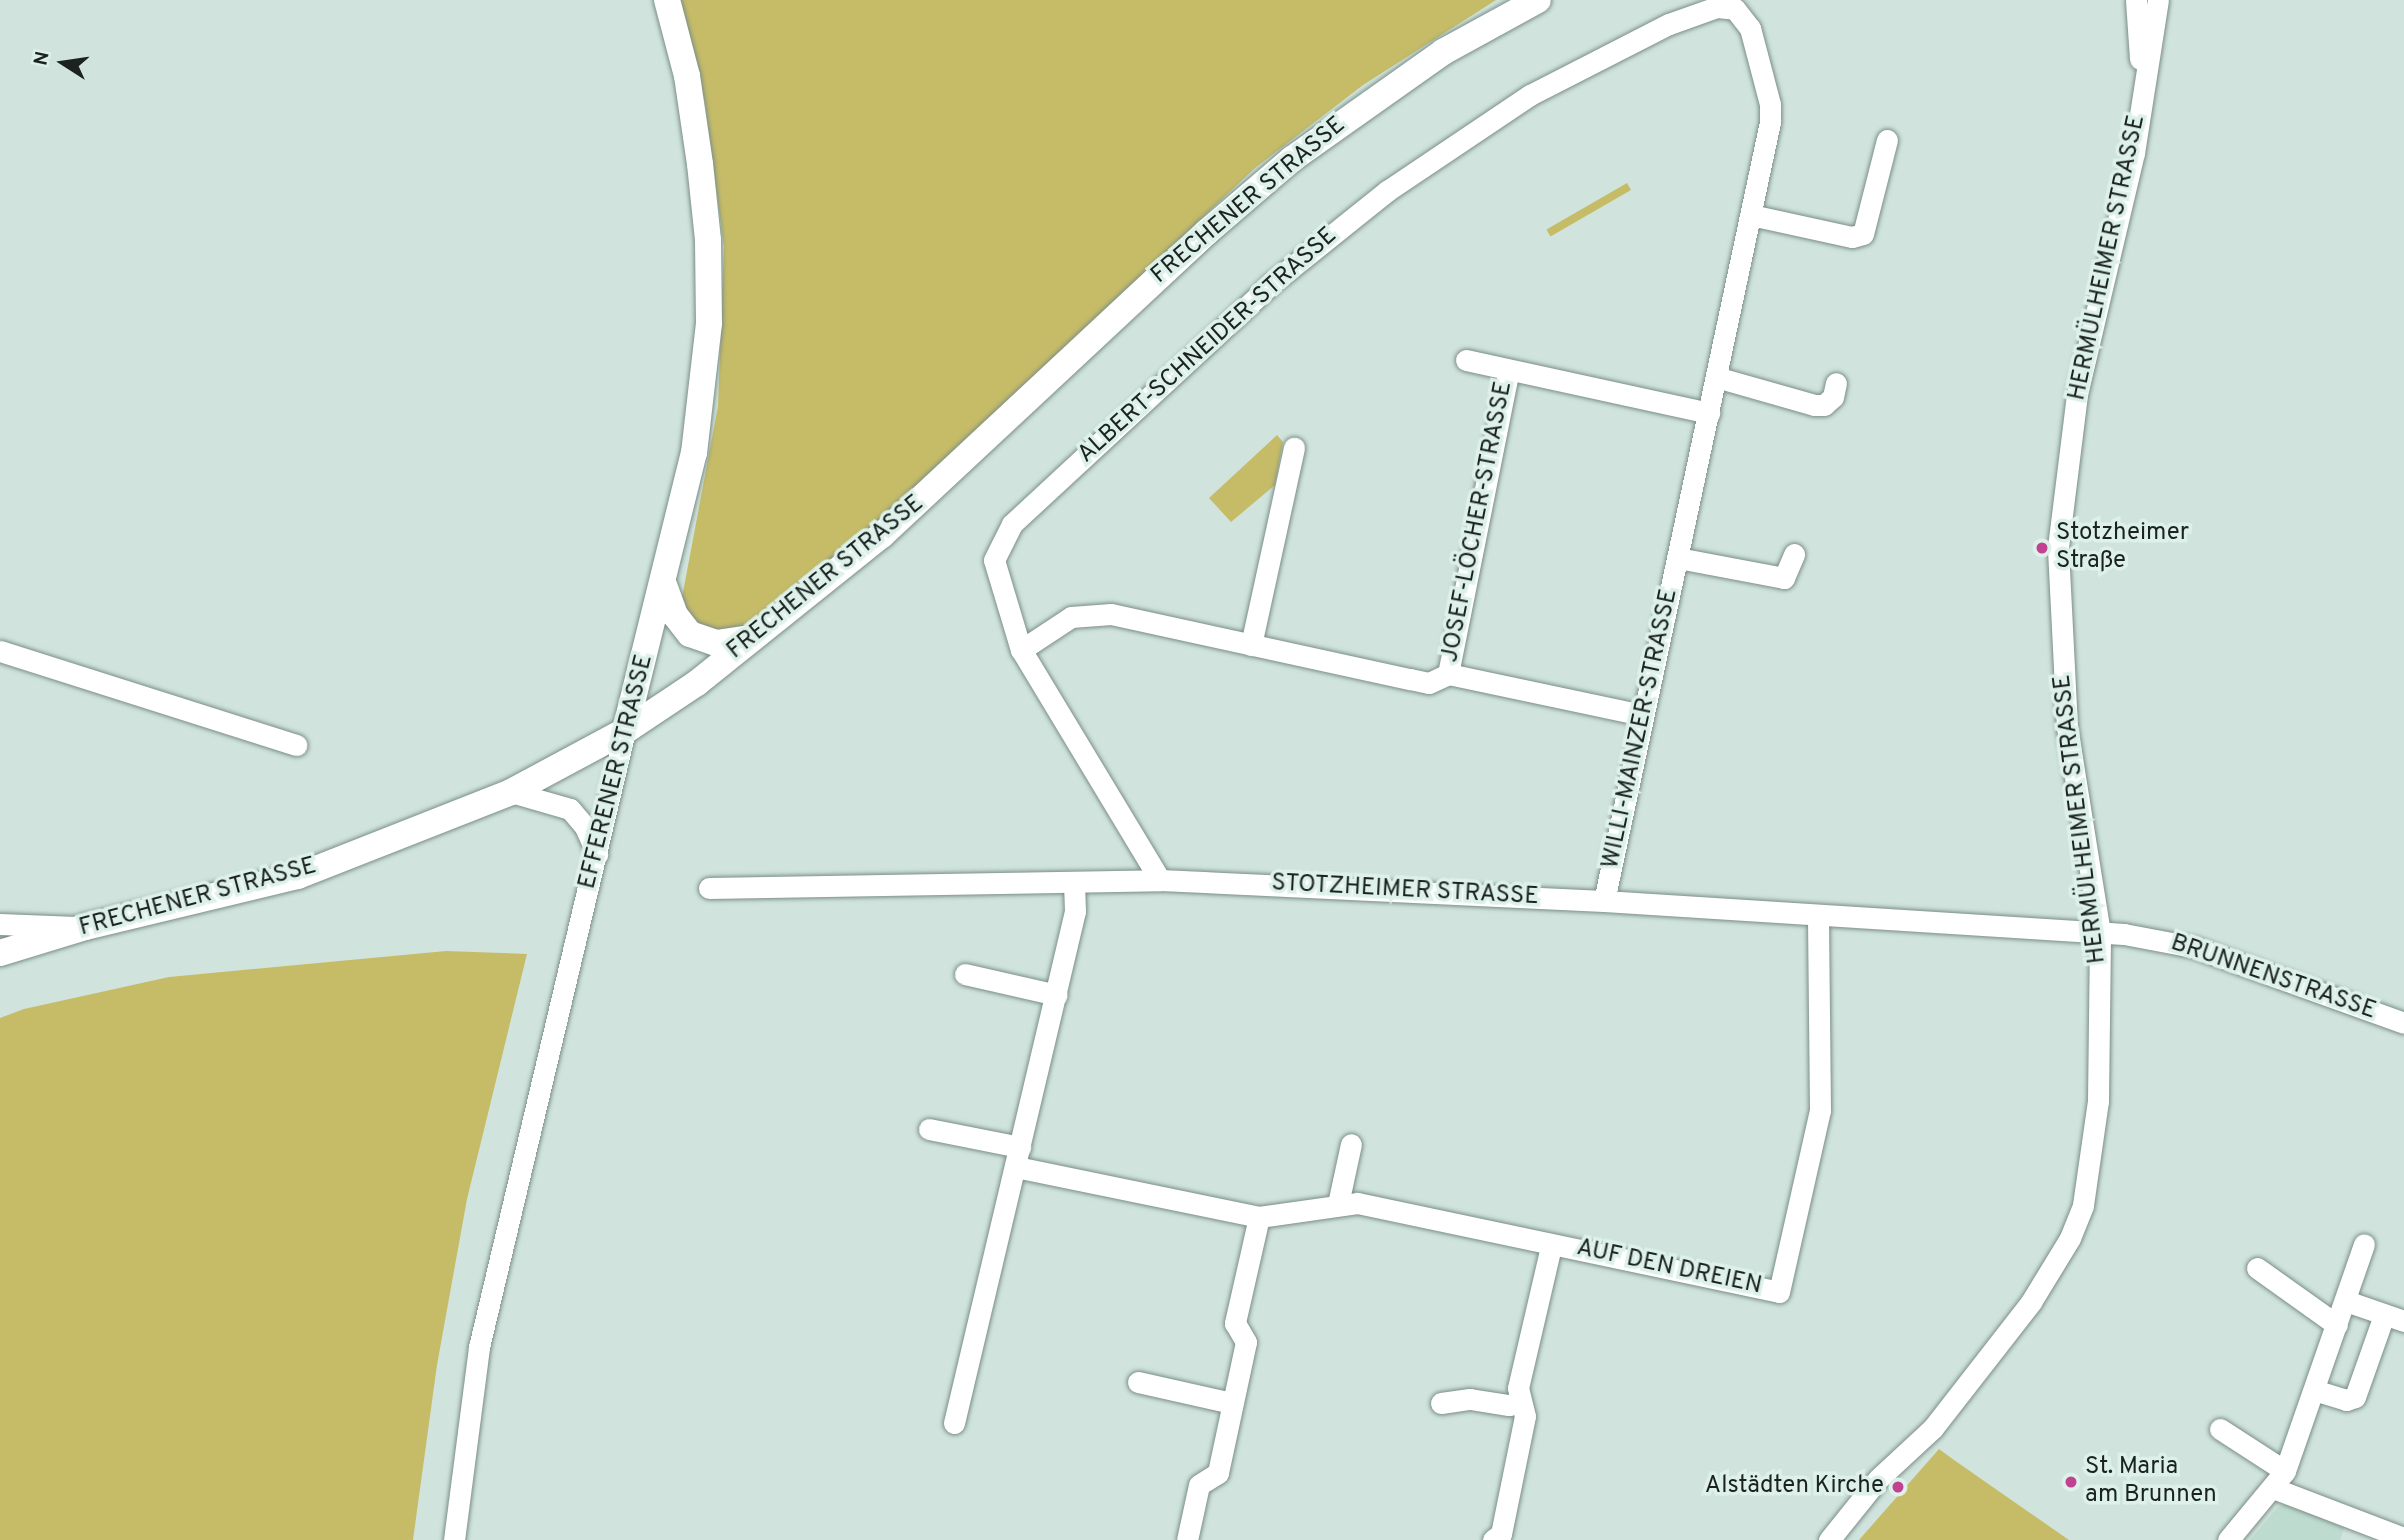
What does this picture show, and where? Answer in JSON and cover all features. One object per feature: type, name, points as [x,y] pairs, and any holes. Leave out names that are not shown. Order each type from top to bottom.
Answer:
[{"type":"main road","name":"EFFERENER STRASSE","points":[[625,731],[664,585],[694,453],[709,323],[708,240],[700,164],[687,76],[667,0]]},
{"type":"main road","name":"FRECHENER STRASSE","points":[[0,953],[85,927],[298,876],[511,792],[625,731],[754,638],[882,536],[1207,232],[1292,159],[1433,59],[1538,0]]},
{"type":"main road","points":[[664,585],[675,615],[690,635],[716,643],[754,638]]},
{"type":"street","name":"HERMÜLHEIMER STRASSE","points":[[2136,0],[2142,100]]},
{"type":"street","name":"HERMÜLHEIMER STRASSE","points":[[1829,1540],[1878,1479],[1933,1428],[2031,1302],[2070,1238],[2083,1205],[2098,1101],[2100,933],[2067,727],[2058,547],[2077,394],[2121,214],[2158,0]]},
{"type":"street","name":"ALBERT-SCHNEIDER-STRASSE","points":[[1160,880],[1021,650],[994,560],[1012,524],[1271,284],[1387,191],[1530,95],[1669,24],[1717,7],[1751,9]]},
{"type":"street","name":"WILLI-MAINZER-STRASSE","points":[[1604,901],[1751,215],[1770,104],[1751,9]]},
{"type":"street","points":[[1751,215],[1852,237],[1863,234],[1887,140]]},
{"type":"street","name":"JOSEF-LÖCHER-STRASSE","points":[[1466,360],[1709,413]]},
{"type":"street","name":"JOSEF-LÖCHER-STRASSE","points":[[1448,674],[1508,370]]},
{"type":"street","points":[[1716,377],[1814,405],[1824,405],[1833,397],[1836,383]]},
{"type":"street","points":[[1251,645],[1294,448]]},
{"type":"street","name":"WILLI-MAINZER-STRASSE","points":[[1678,558],[1784,578],[1790,572],[1794,554]]},
{"type":"street","points":[[1021,650],[1071,617],[1111,614],[1429,683],[1448,674],[1643,715]]},
{"type":"street","points":[[0,651],[296,745]]},
{"type":"street","name":"EFFERENER STRASSE","points":[[454,1540],[479,1347],[625,731]]},
{"type":"street","points":[[511,792],[570,808],[585,827],[597,854]]},
{"type":"street","name":"STOTZHEIMER STRASSE","points":[[709,888],[1160,880],[1604,901],[1818,918],[2100,933]]},
{"type":"street","points":[[954,1423],[1075,911],[1074,883]]},
{"type":"street","name":"AUF DEN DREIEN","points":[[1493,1540],[1501,1534],[1525,1416],[1518,1388],[1550,1246],[1779,1292],[1820,1110],[1818,918]]},
{"type":"street","points":[[0,923],[85,927]]},
{"type":"street","name":"BRUNNENSTRASSE","points":[[2100,933],[2193,947],[2404,1023]]},
{"type":"street","points":[[965,974],[1056,995]]},
{"type":"street","points":[[929,1129],[1018,1157],[1259,1217],[1338,1204],[1401,1210],[1550,1246]]},
{"type":"street","points":[[1338,1204],[1351,1144]]},
{"type":"street","points":[[1186,1540],[1199,1485],[1218,1473],[1246,1342],[1235,1322],[1259,1217]]},
{"type":"street","points":[[2228,1540],[2279,1479],[2314,1390],[2364,1244]]},
{"type":"street","points":[[2257,1268],[2337,1325]]},
{"type":"street","points":[[2314,1390],[2346,1400],[2355,1397],[2394,1318],[2346,1301]]},
{"type":"street","points":[[1138,1382],[1232,1404]]},
{"type":"street","points":[[1441,1403],[1470,1399],[1509,1405],[1520,1402]]},
{"type":"street","points":[[2220,1429],[2279,1479],[2401,1538]]},
{"type":"shaded area","points":[[678,0],[1496,0],[1363,85],[1255,168],[871,529],[750,623],[739,629],[716,630],[701,626],[681,603],[718,406],[724,247],[705,103]]},
{"type":"shaded area","points":[[1627,183],[1631,190],[1550,236],[1546,230]]},
{"type":"shaded area","points":[[1277,435],[1283,442],[1275,485],[1231,522],[1209,498]]},
{"type":"shaded area","points":[[446,951],[527,954],[467,1199],[437,1365],[413,1540],[0,1540],[0,1018],[24,1009],[169,977]]},
{"type":"shaded area","points":[[1939,1449],[1954,1460],[2069,1540],[1859,1540]]},
{"type":"shaded area","points":[[2289,1504],[2345,1526],[2340,1540],[2250,1540],[2278,1507]]},
{"type":"place","name":"Stotzheimer Straße","points":[[2042,548]]},
{"type":"place","name":"St. Maria am Brunnen","points":[[2071,1482]]},
{"type":"place","name":"Alstädten Kirche","points":[[1898,1487]]}]
